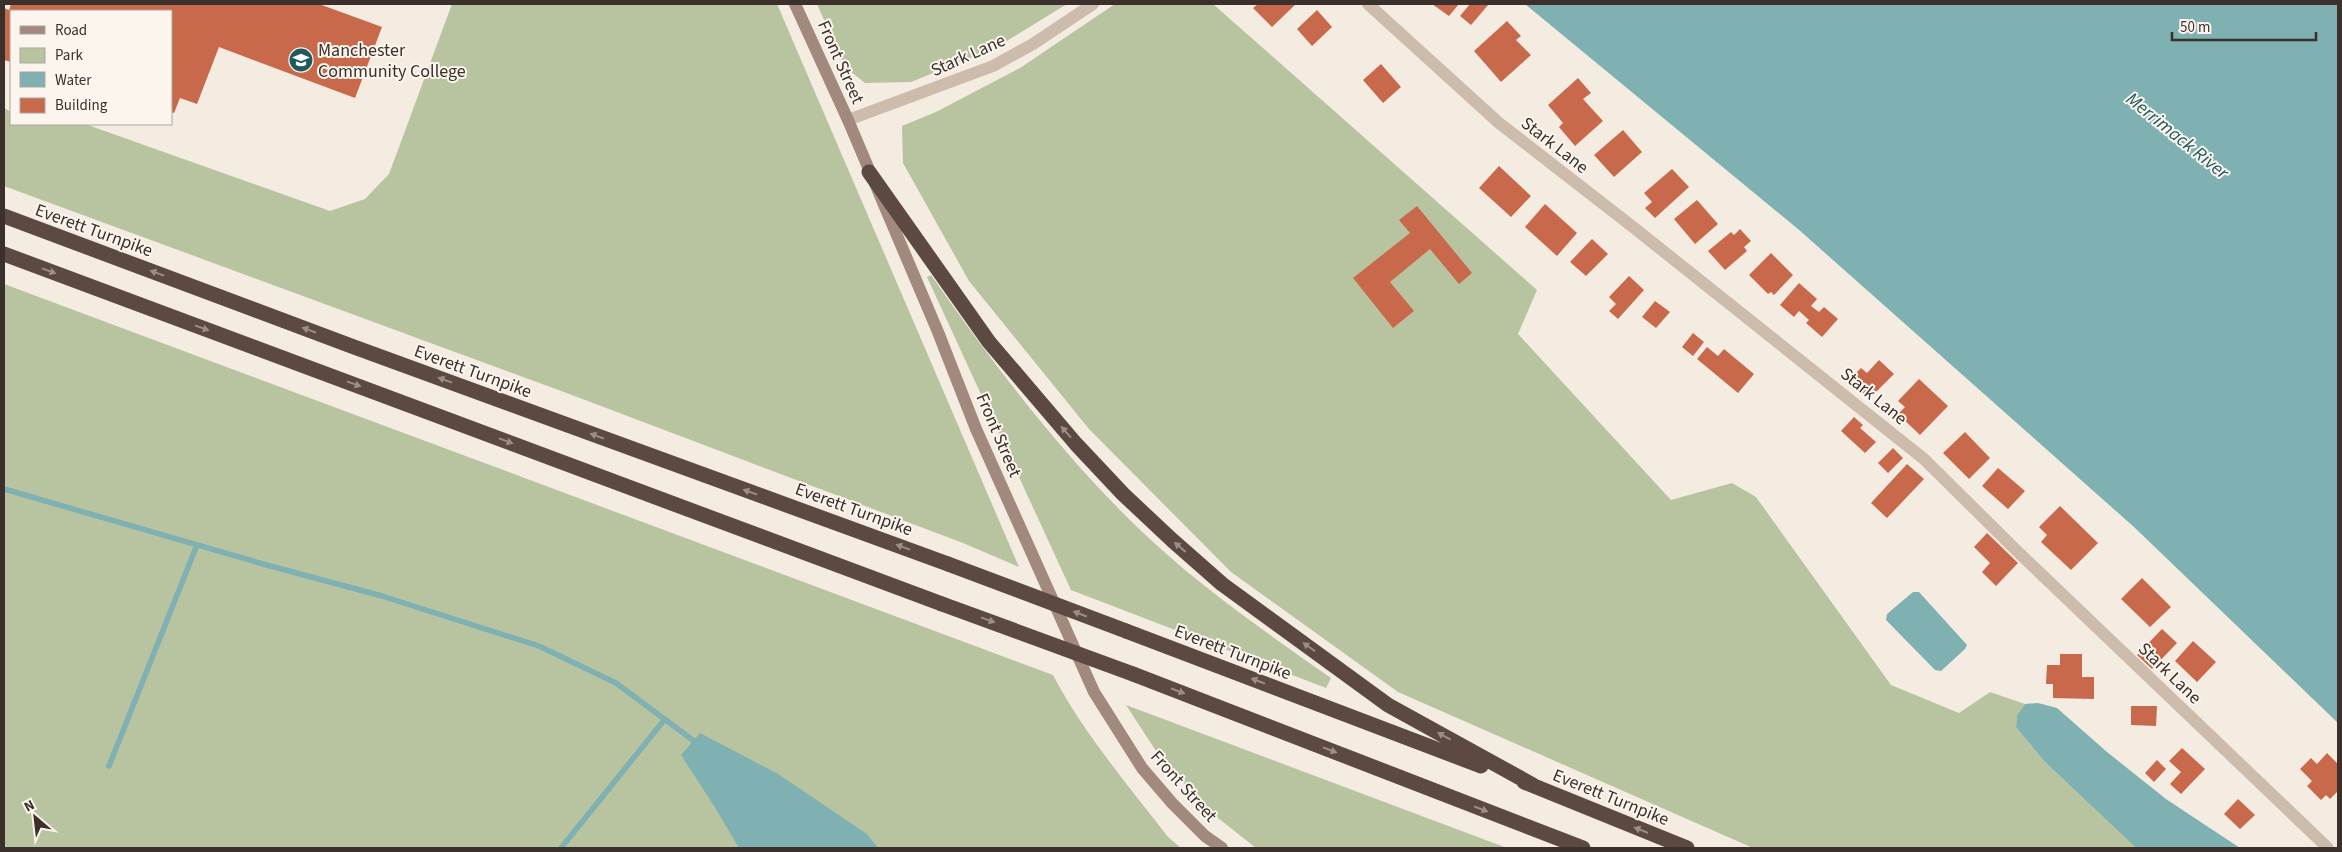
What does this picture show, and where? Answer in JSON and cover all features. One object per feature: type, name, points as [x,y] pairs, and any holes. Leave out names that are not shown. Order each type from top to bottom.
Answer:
[{"type":"highway","points":[[870,172],[989,342],[1076,444],[1123,494],[1172,540],[1222,584],[1388,706],[1533,785]]},
{"type":"highway","name":"Everett Turnpike","points":[[4,216],[354,347],[948,564],[1533,785],[1687,848]]},
{"type":"highway","points":[[4,254],[1133,674],[1583,848]]},
{"type":"main road","name":"Front Street","points":[[795,4],[848,120],[938,332],[976,428],[1094,692],[1142,768],[1172,803],[1205,836],[1222,848]]},
{"type":"street","name":"Stark Lane","points":[[848,120],[993,66],[1033,44],[1093,4]]},
{"type":"street","name":"Stark Lane","points":[[1368,4],[1499,124],[1662,250],[1924,458],[2026,559],[2328,848]]},
{"type":"green space","points":[[452,4],[777,4],[1019,567],[963,543],[564,392],[4,186],[4,108],[10,111],[10,125],[88,125],[330,211],[365,199],[389,174]]},
{"type":"green space","points":[[817,4],[1067,4],[997,47],[911,82],[865,83],[845,67]]},
{"type":"green space","points":[[1115,4],[1213,4],[1537,290],[1518,334],[1671,500],[1732,483],[1756,497],[1891,685],[1959,713],[1990,692],[2025,704],[2017,715],[2016,727],[2044,761],[2136,848],[1753,848],[1398,692],[1231,572],[1089,429],[969,281],[903,163],[902,126],[936,112],[1020,68]]},
{"type":"green space","points":[[931,275],[978,341],[1028,406],[1108,498],[1183,568],[1256,625],[1331,678],[1326,688],[1071,590],[927,277]]},
{"type":"green space","points":[[4,284],[1053,675],[1078,718],[1107,759],[1168,837],[1181,848],[4,848]]},
{"type":"green space","points":[[1126,705],[1507,848],[1256,848],[1208,810],[1160,757]]},
{"type":"water","name":"Merrimack River","points":[[1525,4],[2338,4],[2338,723],[2134,527],[1798,229]]},
{"type":"water","points":[[1913,592],[1919,592],[1967,645],[1941,671],[1935,670],[1886,620],[1887,614]]},
{"type":"water","points":[[2038,703],[2057,708],[2107,752],[2166,799],[2240,848],[2136,848],[2044,761],[2016,727],[2017,715],[2025,704]]},
{"type":"water","points":[[700,733],[778,774],[867,834],[878,848],[739,848],[681,755]]},
{"type":"building","name":"Manchester Community College","points":[[11,4],[319,4],[382,27],[355,98],[219,47],[197,104],[180,98],[174,113],[172,112],[172,10],[10,10],[10,62],[4,60],[4,8],[9,10]]},
{"type":"building","points":[[1258,4],[1296,4],[1272,27],[1253,8]]},
{"type":"building","points":[[1432,4],[1459,4],[1449,16]]},
{"type":"building","points":[[1470,4],[1489,4],[1471,25],[1460,16]]},
{"type":"building","points":[[1317,10],[1332,27],[1312,46],[1297,29]]},
{"type":"building","points":[[1507,21],[1521,36],[1516,40],[1531,55],[1501,82],[1474,51]]},
{"type":"building","points":[[1381,64],[1401,87],[1383,103],[1363,80]]},
{"type":"building","points":[[1578,78],[1591,93],[1583,99],[1603,121],[1575,146],[1559,127],[1563,123],[1548,105]]},
{"type":"building","points":[[1623,130],[1642,152],[1614,177],[1594,155]]},
{"type":"building","points":[[1499,166],[1531,196],[1511,217],[1479,188]]},
{"type":"building","points":[[1672,169],[1689,187],[1655,218],[1645,208],[1652,202],[1644,193]]},
{"type":"building","points":[[1697,200],[1718,224],[1695,244],[1674,219]]},
{"type":"building","points":[[1545,204],[1577,233],[1557,256],[1525,227]]},
{"type":"building","points":[[1417,206],[1472,273],[1459,284],[1430,249],[1390,282],[1414,311],[1393,328],[1353,278],[1410,233],[1399,220]]},
{"type":"building","points":[[1740,229],[1751,241],[1744,247],[1747,251],[1725,270],[1708,251],[1731,232],[1734,235]]},
{"type":"building","points":[[1592,239],[1608,254],[1586,276],[1570,262]]},
{"type":"building","points":[[1771,253],[1793,275],[1774,295],[1771,292],[1768,294],[1749,275]]},
{"type":"building","points":[[1629,276],[1644,290],[1618,319],[1609,311],[1616,304],[1609,297]]},
{"type":"building","points":[[1799,283],[1817,299],[1811,306],[1819,312],[1824,307],[1838,319],[1822,337],[1806,323],[1809,320],[1799,311],[1794,317],[1780,305]]},
{"type":"building","points":[[1655,301],[1670,312],[1656,328],[1642,317]]},
{"type":"building","points":[[1693,333],[1704,342],[1693,356],[1682,347]]},
{"type":"building","points":[[1707,347],[1718,356],[1724,349],[1754,374],[1738,393],[1697,359]]},
{"type":"building","points":[[1879,360],[1894,374],[1869,399],[1849,380],[1861,368],[1867,373]]},
{"type":"building","points":[[1919,379],[1948,406],[1920,435],[1898,414],[1905,407],[1898,401]]},
{"type":"building","points":[[1854,417],[1863,425],[1860,428],[1876,442],[1865,453],[1841,431]]},
{"type":"building","points":[[1965,432],[1990,458],[1969,479],[1943,453]]},
{"type":"building","points":[[1893,448],[1903,458],[1888,473],[1878,463]]},
{"type":"building","points":[[1907,464],[1924,479],[1887,518],[1871,503]]},
{"type":"building","points":[[1998,468],[2025,491],[2008,509],[1982,486]]},
{"type":"building","points":[[2060,506],[2098,543],[2071,570],[2041,542],[2047,535],[2039,527]]},
{"type":"building","points":[[1987,533],[2018,563],[1996,586],[1982,572],[1990,563],[1974,547]]},
{"type":"building","points":[[2142,578],[2171,607],[2150,627],[2121,599]]},
{"type":"building","points":[[2162,629],[2177,643],[2152,669],[2137,655]]},
{"type":"building","points":[[2193,641],[2216,662],[2197,682],[2175,661]]},
{"type":"building","points":[[2060,654],[2082,654],[2082,677],[2094,677],[2094,699],[2053,698],[2053,684],[2046,684],[2047,665],[2060,665]]},
{"type":"building","points":[[2131,706],[2157,706],[2156,726],[2131,725]]},
{"type":"building","points":[[2182,748],[2205,769],[2181,794],[2170,784],[2181,772],[2169,761]]},
{"type":"building","points":[[2327,753],[2338,764],[2338,791],[2330,799],[2326,795],[2321,800],[2307,786],[2312,781],[2300,769],[2311,758],[2317,764]]},
{"type":"building","points":[[2157,760],[2166,769],[2154,782],[2145,773]]},
{"type":"building","points":[[2238,799],[2255,815],[2240,829],[2224,814]]},
{"type":"waterway","points":[[4,489],[263,564],[382,596],[539,646],[616,683],[698,744]]},
{"type":"waterway","points":[[109,766],[197,545]]},
{"type":"waterway","points":[[561,848],[665,719]]},
{"type":"place","name":"Manchester Community College","points":[[301,60]]}]
